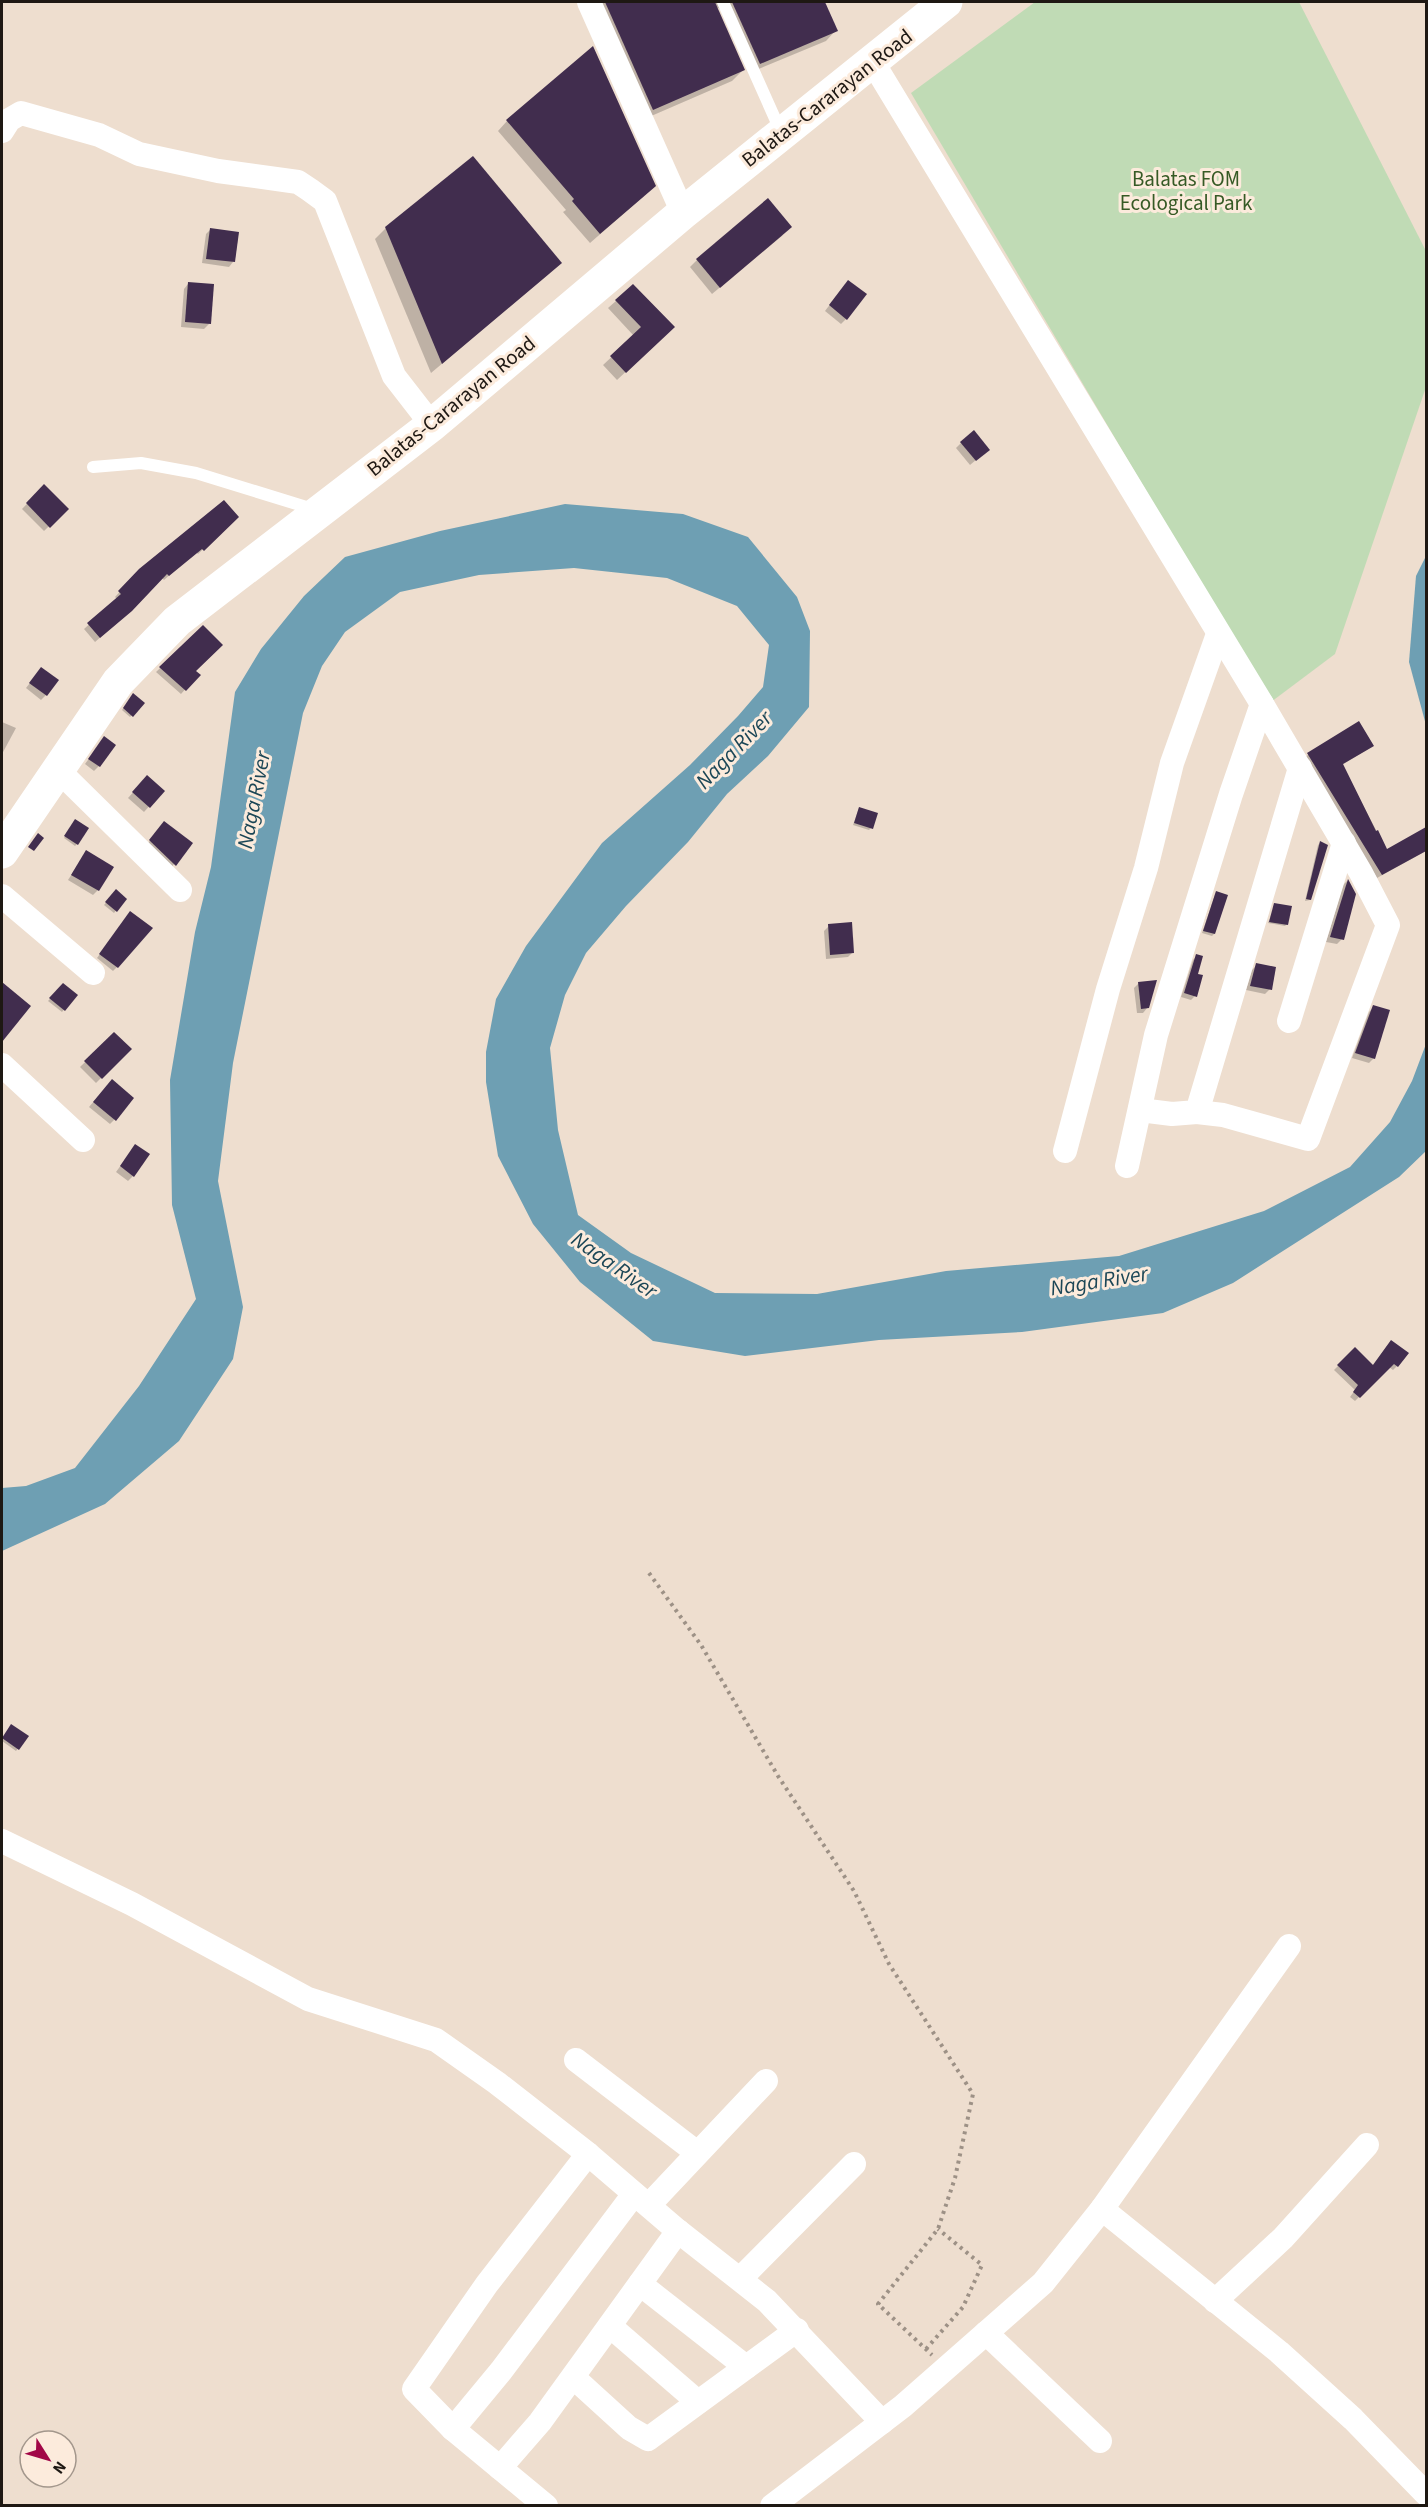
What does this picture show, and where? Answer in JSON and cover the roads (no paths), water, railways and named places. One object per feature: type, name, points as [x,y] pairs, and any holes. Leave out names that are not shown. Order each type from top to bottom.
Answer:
[{"type":"main road","name":"Balatas-Cararayan Road","points":[[2,852],[118,682],[177,621],[432,425],[683,213],[946,2]]},
{"type":"street","points":[[589,2],[683,213]]},
{"type":"street","points":[[872,61],[1262,704],[1344,843],[1388,925],[1308,1139],[1223,1115],[1197,1112],[1172,1114],[1140,1110]]},
{"type":"street","points":[[2,131],[9,120],[21,113],[99,135],[139,154],[218,171],[298,182],[325,201],[394,376],[432,425]]},
{"type":"street","points":[[1065,1151],[1108,989],[1146,868],[1172,763],[1218,634]]},
{"type":"street","points":[[1127,1166],[1156,1035],[1184,940],[1262,704]]},
{"type":"street","points":[[1197,1112],[1300,768]]},
{"type":"street","points":[[59,771],[180,890]]},
{"type":"street","points":[[1289,1021],[1344,843]]},
{"type":"street","points":[[2,896],[93,973]]},
{"type":"street","points":[[2,1065],[83,1140]]},
{"type":"street","points":[[2,1841],[132,1904],[308,1999],[436,2040],[497,2083],[588,2154],[678,2231],[741,2278],[797,2330],[882,2422]]},
{"type":"street","points":[[772,2505],[882,2422],[1043,2283],[1102,2209],[1289,1946]]},
{"type":"street","points":[[576,2060],[696,2152]]},
{"type":"street","points":[[453,2429],[642,2200],[696,2152],[766,2081]]},
{"type":"street","points":[[1215,2301],[1283,2238],[1367,2145]]},
{"type":"street","points":[[546,2505],[453,2429],[414,2389],[487,2284],[588,2154]]},
{"type":"street","points":[[741,2278],[854,2164]]},
{"type":"street","points":[[1102,2209],[1279,2352],[1353,2419],[1426,2494]]},
{"type":"street","points":[[500,2468],[540,2422],[678,2231]]},
{"type":"street","points":[[640,2284],[746,2367]]},
{"type":"street","points":[[610,2326],[698,2402]]},
{"type":"street","points":[[573,2377],[629,2428],[648,2439],[797,2330]]},
{"type":"street","points":[[986,2333],[1100,2441]]},
{"type":"lane","points":[[723,2],[782,133]]},
{"type":"lane","points":[[93,467],[141,463],[196,473],[320,511]]},
{"type":"water","name":"Naga River","points":[[565,504],[683,514],[748,537],[797,597],[810,631],[809,707],[768,756],[727,794],[688,842],[626,906],[586,953],[565,995],[550,1048],[558,1130],[578,1215],[631,1253],[715,1293],[817,1294],[946,1271],[1119,1256],[1264,1211],[1350,1167],[1390,1122],[1412,1081],[1426,1044],[1426,1151],[1399,1177],[1233,1283],[1163,1313],[1022,1332],[879,1340],[745,1356],[653,1341],[580,1282],[533,1224],[498,1156],[486,1082],[486,1052],[496,999],[526,946],[602,843],[690,765],[763,687],[769,645],[737,606],[667,578],[574,568],[479,575],[400,592],[345,632],[322,666],[303,713],[233,1063],[218,1181],[243,1307],[233,1359],[179,1441],[105,1504],[2,1551],[2,1488],[26,1486],[75,1468],[139,1386],[196,1299],[172,1205],[170,1080],[195,932],[211,867],[235,692],[261,649],[304,596],[345,557],[440,531]]},
{"type":"water","points":[[1426,556],[1426,725],[1409,662],[1416,576]]},
{"type":"park label","name":"Balatas FOM Ecological Park","points":[[1186,191]]}]
